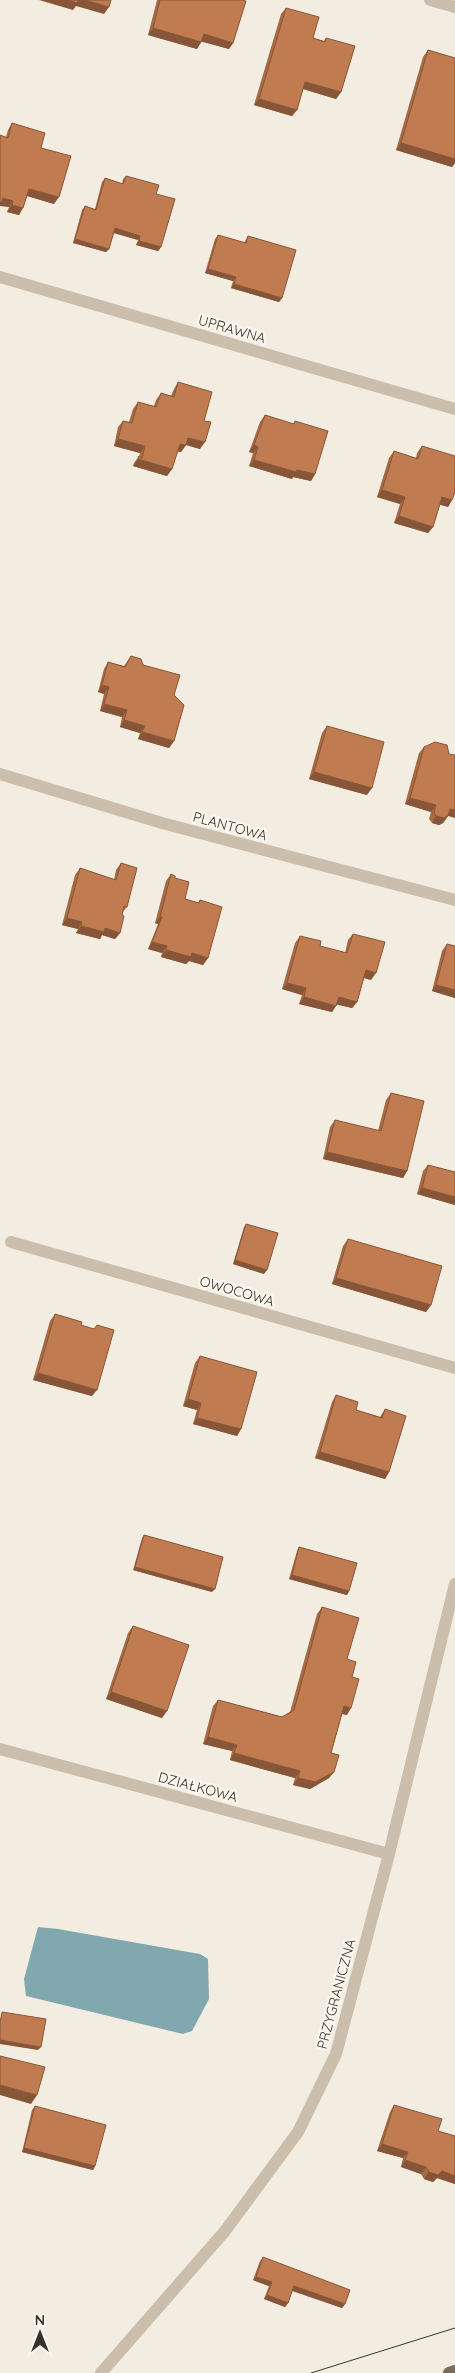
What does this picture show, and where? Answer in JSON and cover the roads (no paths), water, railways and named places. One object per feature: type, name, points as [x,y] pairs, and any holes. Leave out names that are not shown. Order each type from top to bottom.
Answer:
[{"type":"main road","points":[[449,2373],[455,2371]]},
{"type":"street","points":[[430,0],[455,7]]},
{"type":"street","name":"UPRAWNA","points":[[0,277],[455,409]]},
{"type":"street","name":"PLANTOWA","points":[[0,774],[162,823],[455,900]]},
{"type":"street","name":"OWOCOWA","points":[[11,1242],[455,1368]]},
{"type":"street","name":"PRZYGRANICZNA","points":[[101,2373],[225,2231],[298,2132],[336,2054],[389,1854],[455,1584]]},
{"type":"street","name":"DZIAŁKOWA","points":[[0,1749],[389,1854]]},
{"type":"water","points":[[38,1927],[200,1954],[208,1959],[209,1999],[192,2031],[183,2034],[26,1996],[24,1979]]},
{"type":"tram line","points":[[311,2373],[455,2328]]}]
